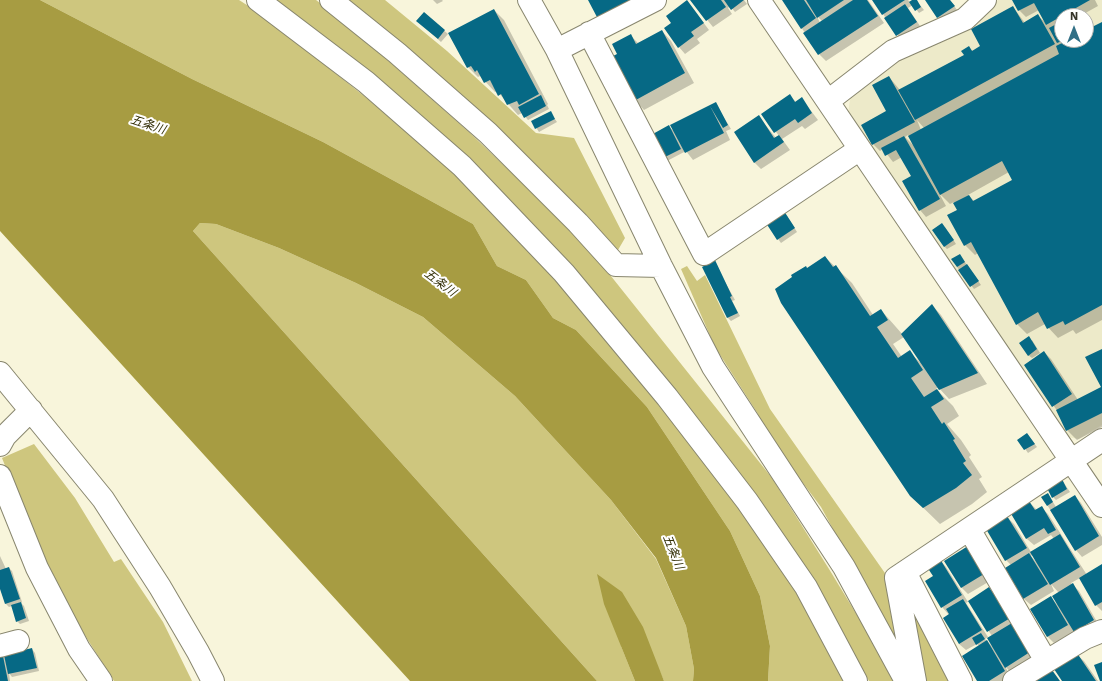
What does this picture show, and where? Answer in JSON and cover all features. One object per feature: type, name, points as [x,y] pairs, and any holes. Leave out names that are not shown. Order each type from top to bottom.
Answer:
[{"type":"street","points":[[258,0],[366,82],[462,166],[564,273],[668,397],[747,501],[806,587],[856,681]]},
{"type":"street","points":[[331,0],[397,53],[488,133],[578,223],[616,265],[661,266]]},
{"type":"street","points":[[529,0],[557,50],[661,266],[713,367],[844,567],[906,681]]},
{"type":"street","points":[[557,50],[654,0]]},
{"type":"street","points":[[759,0],[1070,461],[1102,506]]},
{"type":"street","points":[[828,101],[893,51],[965,19],[985,0]]},
{"type":"street","points":[[589,34],[704,254],[860,149]]},
{"type":"street","points":[[0,373],[103,499],[160,587],[213,681]]},
{"type":"street","points":[[0,445],[5,436],[31,410]]},
{"type":"street","points":[[915,681],[896,578],[1102,440]]},
{"type":"street","points":[[0,476],[37,568],[78,649],[101,681]]},
{"type":"street","points":[[969,529],[1046,661]]},
{"type":"street","points":[[906,572],[961,681]]},
{"type":"street","points":[[1014,681],[1085,638],[1102,631]]},
{"type":"shaded area","points":[[40,0],[239,0],[261,14],[369,100],[466,184],[606,334],[736,502],[796,590],[844,681],[768,681],[770,646],[760,596],[730,531],[647,407],[576,330],[553,318],[526,280],[497,266],[473,224],[323,142],[192,79]]},
{"type":"shaded area","points":[[273,0],[316,0],[340,18],[470,133],[583,241],[772,478],[897,681],[869,681],[815,585],[758,499],[680,395],[575,273]]},
{"type":"shaded area","points":[[348,0],[385,0],[447,51],[536,133],[574,138],[625,238],[618,250],[578,208]]},
{"type":"shaded area","points":[[998,0],[1102,0],[1102,425],[1079,439],[1067,437],[848,114],[850,99],[898,60],[968,29]]},
{"type":"shaded area","points":[[200,223],[216,224],[279,248],[356,283],[423,317],[515,396],[611,500],[656,559],[686,626],[694,669],[693,681],[664,681],[660,672],[621,646],[635,681],[597,681],[193,231]]},
{"type":"shaded area","points":[[687,266],[697,281],[705,275],[770,409],[887,576],[908,667],[821,507],[760,426],[758,414],[715,347],[681,269]]},
{"type":"shaded area","points":[[34,444],[75,498],[114,562],[121,559],[163,622],[192,681],[114,681],[51,582],[2,458]]},
{"type":"shaded area","points":[[908,596],[950,681],[925,681]]},
{"type":"water","name":"五条川","points":[[0,0],[40,0],[192,79],[323,142],[473,224],[497,266],[526,280],[553,318],[576,330],[647,407],[730,531],[760,596],[770,646],[768,681],[693,681],[694,669],[686,626],[656,558],[611,500],[515,396],[423,317],[356,283],[279,248],[216,224],[200,223],[193,231],[597,681],[410,681],[0,231]]},
{"type":"water","points":[[597,574],[622,592],[643,627],[664,681],[635,681],[604,604]]},
{"type":"building","points":[[588,0],[634,0],[598,19]]},
{"type":"building","points":[[687,0],[704,23],[691,32],[694,36],[678,48],[664,28],[671,23],[666,16]]},
{"type":"building","points":[[690,0],[721,0],[726,7],[706,21]]},
{"type":"building","points":[[724,0],[744,0],[731,10]]},
{"type":"building","points":[[782,0],[804,0],[816,18],[801,29]]},
{"type":"building","points":[[806,0],[844,0],[817,18]]},
{"type":"building","points":[[853,0],[867,0],[878,16],[818,55],[803,33]]},
{"type":"building","points":[[872,0],[905,0],[882,15]]},
{"type":"building","points":[[912,0],[917,0],[921,7],[915,11],[909,2]]},
{"type":"building","points":[[925,0],[950,0],[955,6],[937,18]]},
{"type":"building","points":[[1012,0],[1090,0],[1076,8],[1054,8],[1054,20],[1046,25],[1034,3],[1018,11]]},
{"type":"building","points":[[905,4],[917,22],[896,36],[884,18]]},
{"type":"building","points":[[1013,6],[1023,23],[1038,14],[1054,45],[915,120],[898,90],[964,55],[961,51],[969,46],[972,51],[980,46],[971,29]]},
{"type":"building","points":[[494,9],[539,94],[519,105],[517,101],[507,105],[501,94],[498,96],[490,80],[484,83],[477,70],[475,72],[471,66],[467,68],[448,33]]},
{"type":"building","points":[[424,12],[445,30],[438,39],[416,21]]},
{"type":"building","points":[[1102,22],[1102,305],[1065,325],[1063,321],[1047,329],[1038,312],[1016,325],[971,242],[964,246],[947,215],[957,210],[953,203],[969,195],[973,201],[1012,180],[1002,161],[940,195],[908,136],[1059,54],[1057,48],[1094,48],[1094,26]]},
{"type":"building","points":[[1054,25],[1054,37],[1049,28]]},
{"type":"building","points":[[662,30],[685,73],[634,101],[611,57],[617,54],[612,44],[631,34],[636,44]]},
{"type":"building","points":[[889,76],[915,122],[872,145],[861,125],[886,111],[872,85]]},
{"type":"building","points":[[790,94],[795,102],[802,97],[812,113],[798,123],[795,119],[774,133],[761,114]]},
{"type":"building","points":[[541,95],[546,106],[524,118],[518,107]]},
{"type":"building","points":[[716,102],[728,125],[723,128],[710,106],[724,133],[685,153],[670,125]]},
{"type":"building","points":[[551,111],[555,119],[535,129],[531,121]]},
{"type":"building","points":[[759,115],[774,138],[779,135],[784,142],[754,163],[734,132]]},
{"type":"building","points":[[669,125],[681,149],[663,158],[651,135]]},
{"type":"building","points":[[904,136],[940,199],[919,211],[902,181],[911,176],[896,150],[885,156],[881,148]]},
{"type":"building","points":[[784,211],[795,228],[777,240],[766,223]]},
{"type":"building","points":[[942,223],[954,240],[944,247],[932,230]]},
{"type":"building","points":[[960,254],[965,262],[957,267],[951,259]]},
{"type":"building","points":[[825,256],[833,267],[836,265],[870,316],[881,309],[888,320],[877,327],[898,358],[910,350],[923,370],[911,378],[924,397],[937,389],[944,399],[931,407],[942,424],[944,422],[955,439],[953,440],[966,461],[963,463],[972,475],[956,488],[923,508],[910,496],[781,303],[775,289],[792,277],[791,275],[806,266],[807,268]]},
{"type":"building","points":[[715,260],[732,296],[730,297],[738,313],[727,318],[702,267]]},
{"type":"building","points":[[967,264],[979,281],[970,287],[958,270]]},
{"type":"building","points":[[932,304],[978,373],[939,390],[901,334]]},
{"type":"building","points":[[1029,336],[1037,349],[1028,356],[1019,343]]},
{"type":"building","points":[[1102,349],[1102,413],[1066,431],[1056,410],[1101,387],[1085,357]]},
{"type":"building","points":[[1044,351],[1072,394],[1052,407],[1024,365]]},
{"type":"building","points":[[1027,433],[1035,444],[1024,450],[1017,440]]},
{"type":"building","points":[[1062,479],[1067,489],[1052,498],[1047,488]]},
{"type":"building","points":[[1048,493],[1053,502],[1047,506],[1041,497]]},
{"type":"building","points":[[1075,495],[1099,536],[1075,551],[1050,510]]},
{"type":"building","points":[[1029,501],[1035,510],[1042,506],[1056,530],[1048,534],[1044,528],[1026,539],[1010,512]]},
{"type":"building","points":[[1007,516],[1027,548],[1005,561],[986,529]]},
{"type":"building","points":[[1060,534],[1080,567],[1050,585],[1030,552]]},
{"type":"building","points":[[968,546],[984,574],[961,588],[944,561]]},
{"type":"building","points":[[1029,553],[1048,584],[1023,599],[1005,568]]},
{"type":"building","points":[[940,559],[962,595],[941,608],[925,581],[933,576],[927,567]]},
{"type":"building","points":[[1102,564],[1102,602],[1095,606],[1079,578]]},
{"type":"building","points":[[9,567],[20,599],[5,604],[0,589],[0,570]]},
{"type":"building","points":[[1073,583],[1094,620],[1074,632],[1052,596]]},
{"type":"building","points":[[989,587],[993,593],[996,591],[1012,617],[987,632],[968,601]]},
{"type":"building","points":[[1051,596],[1068,625],[1047,637],[1030,609]]},
{"type":"building","points":[[963,599],[982,630],[959,644],[943,618],[949,614],[946,609]]},
{"type":"building","points":[[21,602],[26,618],[16,622],[11,605]]},
{"type":"building","points":[[1012,623],[1030,652],[1005,668],[987,638]]},
{"type":"building","points":[[981,633],[985,639],[976,645],[972,638]]},
{"type":"building","points":[[987,640],[1005,671],[989,681],[977,681],[962,656]]},
{"type":"building","points":[[32,648],[37,668],[8,674],[4,655]]},
{"type":"building","points":[[0,651],[2,651],[8,681],[0,681]]},
{"type":"building","points":[[1077,653],[1096,681],[1062,681],[1054,669]]},
{"type":"building","points":[[1102,662],[1102,681],[1100,681],[1094,665]]},
{"type":"building","points":[[1052,670],[1060,681],[1035,681]]}]
